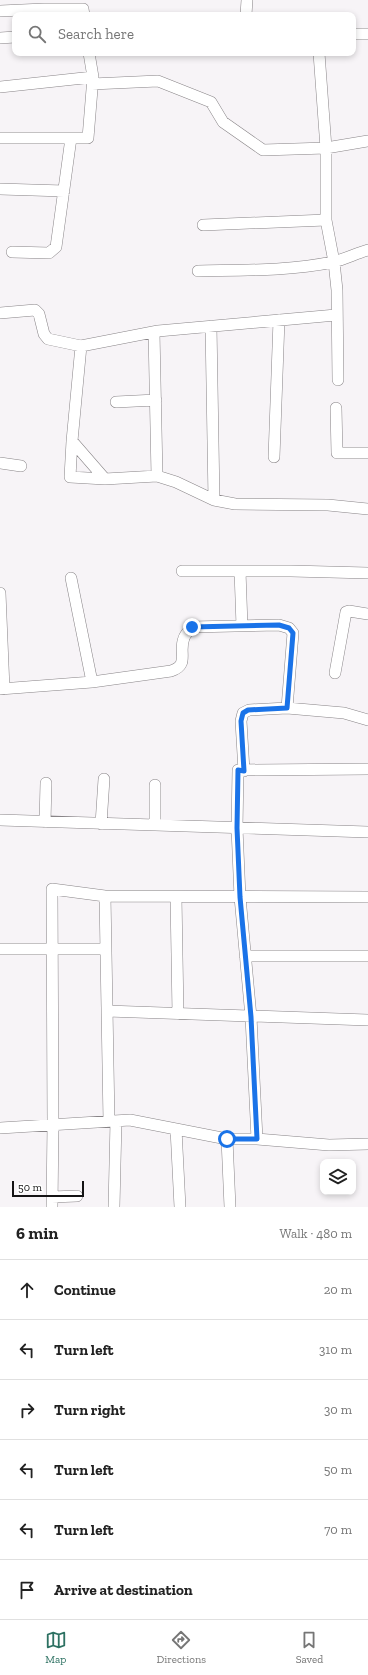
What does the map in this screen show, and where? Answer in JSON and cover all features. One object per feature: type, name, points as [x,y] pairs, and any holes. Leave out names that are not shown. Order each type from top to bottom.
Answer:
[{"type":"street","points":[[246,12],[247,0]]},
{"type":"street","points":[[0,11],[44,4],[83,9],[84,12]]},
{"type":"street","points":[[356,34],[368,34]]},
{"type":"street","points":[[0,38],[12,37]]},
{"type":"street","points":[[0,138],[88,138],[92,80],[89,56]]},
{"type":"street","points":[[319,56],[326,148],[326,220],[334,262],[337,290],[336,315],[338,380]]},
{"type":"street","points":[[0,87],[92,80],[158,81],[211,102],[222,122],[263,150],[326,148],[368,141]]},
{"type":"street","points":[[12,252],[48,253],[53,251],[56,247],[71,138]]},
{"type":"street","points":[[0,189],[64,191]]},
{"type":"street","points":[[203,225],[326,220]]},
{"type":"street","points":[[198,271],[265,269],[334,262],[368,250]]},
{"type":"street","points":[[0,313],[35,310],[39,314],[44,334],[48,339],[81,346],[154,332],[336,315]]},
{"type":"street","points":[[274,457],[279,320]]},
{"type":"street","points":[[211,326],[214,500]]},
{"type":"street","points":[[154,332],[157,476]]},
{"type":"street","points":[[81,346],[70,477],[105,479],[157,476],[176,482],[214,500],[235,504],[321,505],[368,509]]},
{"type":"street","points":[[116,402],[156,400]]},
{"type":"street","points":[[336,408],[337,453],[368,453]]},
{"type":"street","points":[[72,441],[105,479]]},
{"type":"street","points":[[0,463],[21,466]]},
{"type":"street","points":[[182,571],[368,573]]},
{"type":"street","points":[[240,571],[242,626]]},
{"type":"street","points":[[71,578],[92,682]]},
{"type":"street","points":[[0,593],[2,689],[92,682],[171,671],[178,669],[182,662],[183,643],[192,627],[279,625],[289,628],[293,633],[287,708]]},
{"type":"street","points":[[335,673],[346,612],[349,611],[368,614]]},
{"type":"street","points":[[244,771],[241,721],[243,713],[248,710],[287,708],[344,713],[368,720]]},
{"type":"street","points":[[257,1139],[251,1017],[240,897],[237,828],[238,770],[368,769]]},
{"type":"street","points":[[101,824],[104,779]]},
{"type":"street","points":[[45,822],[46,783]]},
{"type":"street","points":[[155,785],[155,825]]},
{"type":"street","points":[[0,820],[368,832]]},
{"type":"street","points":[[77,1196],[52,1202],[52,889],[105,896],[368,897]]},
{"type":"street","points":[[105,896],[107,1011],[113,1121],[114,1207]]},
{"type":"street","points":[[176,897],[178,1014]]},
{"type":"street","points":[[0,949],[106,949]]},
{"type":"street","points":[[245,956],[368,956]]},
{"type":"street","points":[[107,1011],[368,1020]]},
{"type":"street","points":[[0,1128],[130,1120],[227,1139],[257,1139],[329,1144],[368,1144]]},
{"type":"street","points":[[176,1129],[180,1207]]},
{"type":"street","points":[[227,1139],[230,1207]]},
{"type":"route","points":[[192,627],[279,625],[289,628],[293,633],[287,708],[248,710],[243,713],[241,721],[244,771],[238,770],[237,828],[240,897],[251,1017],[257,1139],[227,1139]]}]
